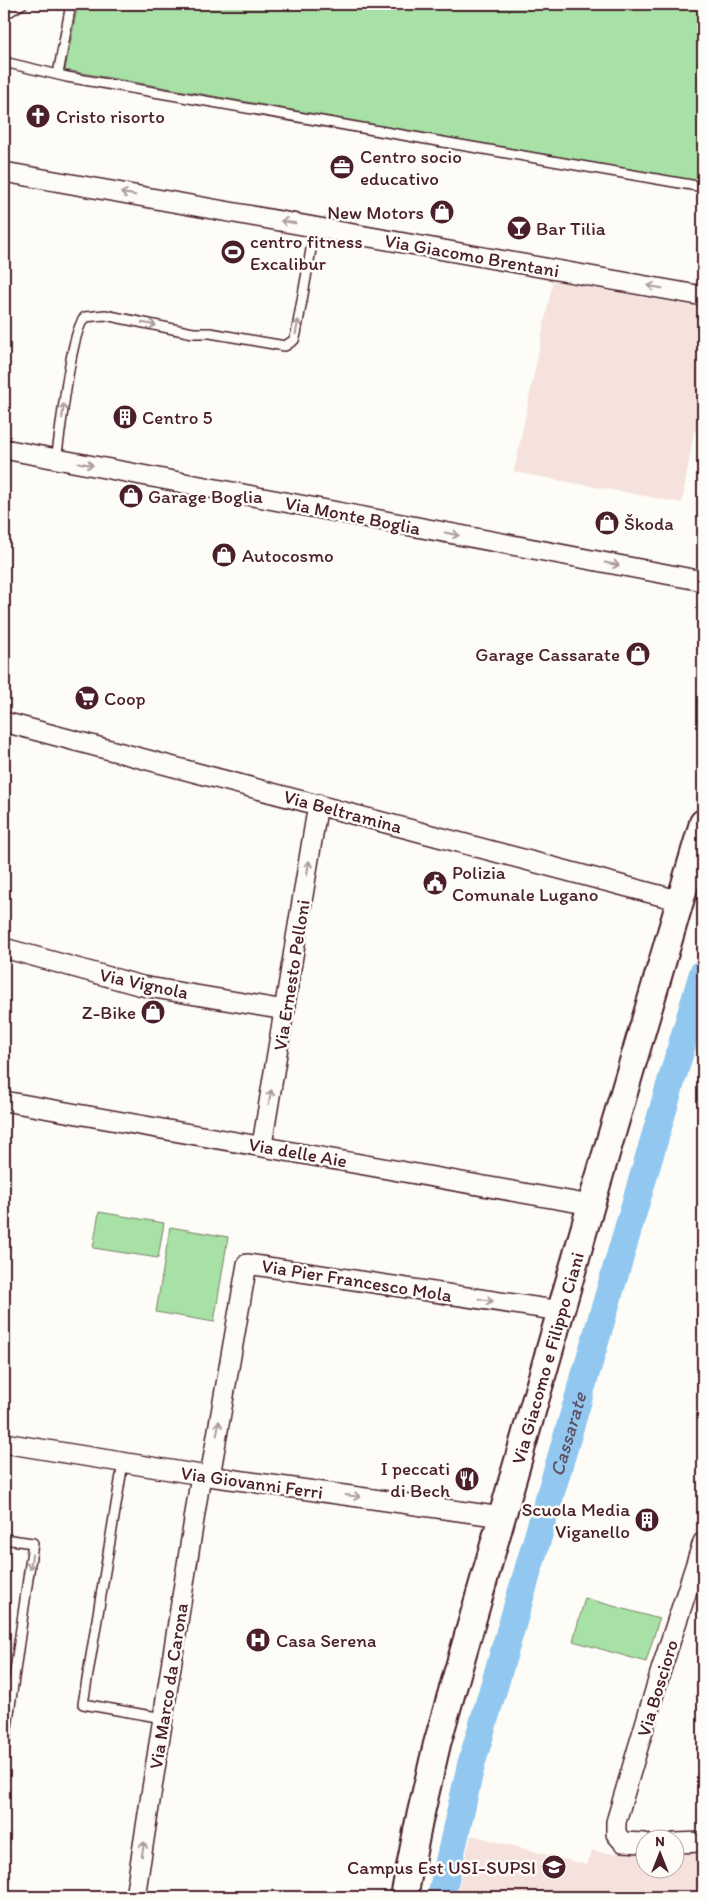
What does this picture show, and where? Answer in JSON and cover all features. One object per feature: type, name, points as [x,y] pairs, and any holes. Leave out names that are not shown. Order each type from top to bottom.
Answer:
[{"type":"main road","name":"Via Giacomo e Filippo Ciani","points":[[404,1897],[431,1769],[591,1205],[703,823]]},
{"type":"street","name":"Via Giacomo Brentani","points":[[4,172],[703,296]]},
{"type":"street","name":"Via Monte Boglia","points":[[4,449],[703,581]]},
{"type":"street","name":"Via Beltramina","points":[[4,722],[681,901]]},
{"type":"street","name":"Via Ernesto Pelloni","points":[[262,1145],[318,804]]},
{"type":"street","name":"Via Vignola","points":[[4,948],[142,986],[285,1010]]},
{"type":"street","name":"Via delle Aie","points":[[4,1101],[262,1145],[591,1205]]},
{"type":"street","name":"Via Pier Francesco Mola","points":[[205,1475],[247,1264],[561,1311]]},
{"type":"street","name":"Via Giovanni Ferri","points":[[4,1444],[205,1475],[502,1517]]},
{"type":"street","name":"Via Marco da Carona","points":[[135,1897],[163,1718],[205,1475]]},
{"type":"street","name":"Via Boscioro","points":[[634,1843],[623,1842],[616,1834],[618,1813],[703,1542]]},
{"type":"street","points":[[684,1843],[703,1842]]},
{"type":"lane","points":[[4,15],[22,4]]},
{"type":"lane","points":[[58,74],[71,4]]},
{"type":"lane","points":[[4,62],[58,74],[703,187]]},
{"type":"lane","points":[[56,459],[77,332],[81,321],[85,317],[105,315],[193,333],[210,333],[285,346],[294,340],[296,334],[315,227]]},
{"type":"lane","points":[[124,1463],[83,1704],[163,1718]]},
{"type":"lane","points":[[4,1539],[33,1544],[4,1749]]},
{"type":"shaded area","points":[[553,281],[703,308],[703,428],[694,431],[682,503],[514,472]]},
{"type":"shaded area","name":"Campus Est USI-SUPSI","points":[[471,1835],[587,1865],[592,1850],[604,1853],[634,1853],[634,1878],[684,1878],[684,1853],[703,1853],[703,1897],[456,1897]]},
{"type":"green space","points":[[78,4],[703,4],[703,182],[65,70]]},
{"type":"green space","points":[[99,1212],[164,1223],[158,1258],[93,1248]]},
{"type":"green space","points":[[170,1227],[228,1237],[214,1322],[156,1312]]},
{"type":"green space","points":[[585,1598],[659,1619],[646,1662],[573,1641]]},
{"type":"waterway","name":"Cassarate","points":[[441,1897],[471,1765],[703,973]]},
{"type":"place","name":"Cristo risorto","points":[[38,116]]},
{"type":"place","name":"Centro socio educativo","points":[[342,167]]},
{"type":"place","name":"New Motors","points":[[442,212]]},
{"type":"place","name":"Bar Tilia","points":[[519,228]]},
{"type":"place","name":"centro fitness Excalibur","points":[[233,252]]},
{"type":"place","name":"Centro 5","points":[[125,417]]},
{"type":"place","name":"Garage Boglia","points":[[131,496]]},
{"type":"place","name":"Škoda","points":[[607,523]]},
{"type":"place","name":"Autocosmo","points":[[224,555]]},
{"type":"place","name":"Garage Cassarate","points":[[638,654]]},
{"type":"place","name":"Coop","points":[[87,698]]},
{"type":"place","name":"Polizia Comunale Lugano","points":[[435,883]]},
{"type":"place","name":"Z-Bike","points":[[153,1012]]},
{"type":"place","name":"I peccati di Bech","points":[[467,1479]]},
{"type":"place","name":"Scuola Media Viganello","points":[[647,1520]]},
{"type":"place","name":"Casa Serena","points":[[258,1640]]},
{"type":"place","name":"Campus Est USI-SUPSI","points":[[554,1867]]}]
